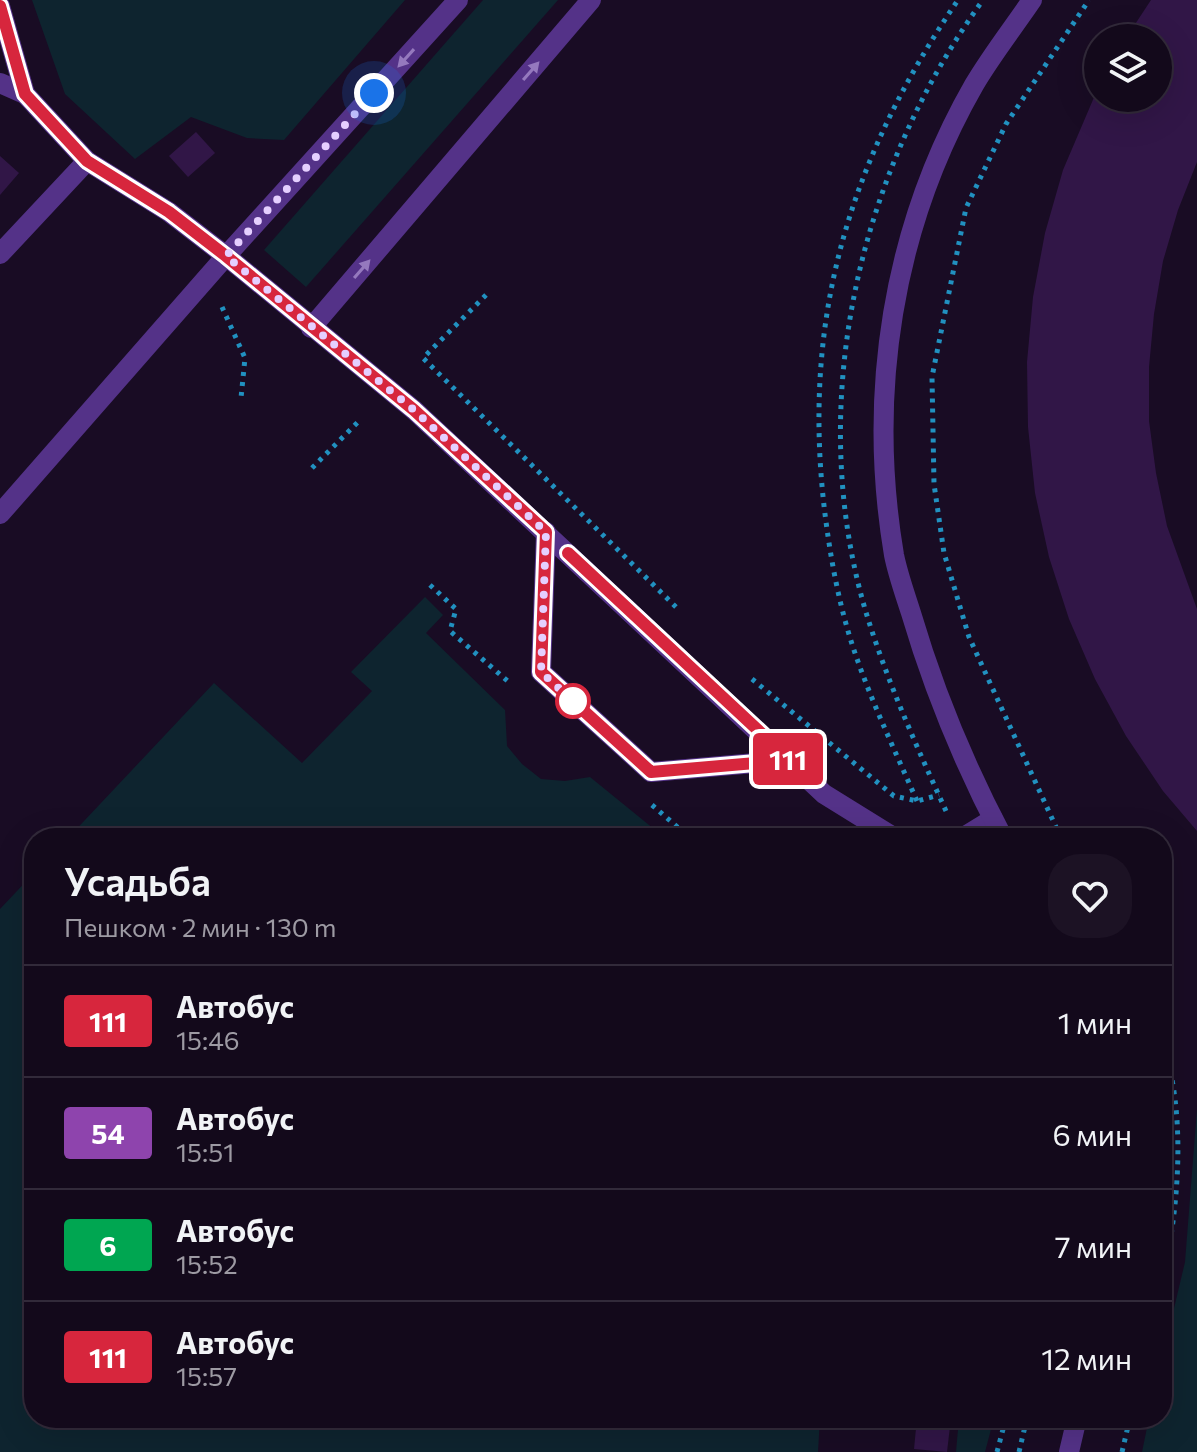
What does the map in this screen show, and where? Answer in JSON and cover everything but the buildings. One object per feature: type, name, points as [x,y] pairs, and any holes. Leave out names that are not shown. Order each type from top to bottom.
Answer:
[{"type":"street","points":[[0,514],[226,256],[458,0]]},
{"type":"street","points":[[311,328],[591,0]]},
{"type":"street","points":[[998,828],[947,720],[895,558],[885,475],[883,399],[890,321],[910,239],[938,161],[974,85],[1032,0]]},
{"type":"street","points":[[0,6],[25,94]]},
{"type":"street","points":[[0,83],[25,94],[87,161],[169,212],[414,410],[824,794],[879,828]]},
{"type":"street","points":[[0,254],[87,161]]},
{"type":"street","points":[[546,532],[541,672],[651,772],[790,760]]},
{"type":"street","points":[[978,828],[993,819]]},
{"type":"street","points":[[1069,1452],[1075,1428]]},
{"type":"path","points":[[1056,828],[969,637],[944,553],[934,484],[932,377],[966,208],[1006,124],[1089,0]]},
{"type":"path","points":[[486,295],[423,358],[687,618]]},
{"type":"path","points":[[218,299],[245,358],[241,398]]},
{"type":"path","points":[[312,468],[358,422]]},
{"type":"path","points":[[743,671],[894,796],[917,801],[939,795]]},
{"type":"path","points":[[1172,1089],[1178,1136],[1172,1213]]},
{"type":"path","points":[[997,1452],[1003,1428]]},
{"type":"path","points":[[1019,1452],[1025,1428]]},
{"type":"path","points":[[1122,1452],[1128,1428]]},
{"type":"shaded area","points":[[32,0],[405,0],[284,140],[247,138],[191,117],[135,159],[65,94]]},
{"type":"shaded area","points":[[483,0],[558,0],[306,287],[264,250]]},
{"type":"shaded area","points":[[425,597],[443,615],[426,633],[505,710],[507,746],[522,764],[541,779],[565,781],[590,777],[653,828],[77,828],[214,683],[302,763],[372,691],[351,672]]},
{"type":"shaded area","points":[[24,884],[24,1428],[819,1428],[818,1452],[0,1452],[0,909]]},
{"type":"shaded area","points":[[1197,1109],[1197,1452],[1142,1452],[1147,1428],[1172,1428],[1172,1317],[1185,1262]]},
{"type":"shaded area","points":[[958,1428],[991,1428],[985,1452],[956,1452]]},
{"type":"bus line","name":"111","points":[[0,6],[25,94],[87,161],[169,212],[226,256],[414,410],[546,532],[541,672],[651,772],[790,760],[568,553]]},
{"type":"route","points":[[374,93],[226,256],[414,410],[546,532],[541,672],[576,704],[573,701]]}]
